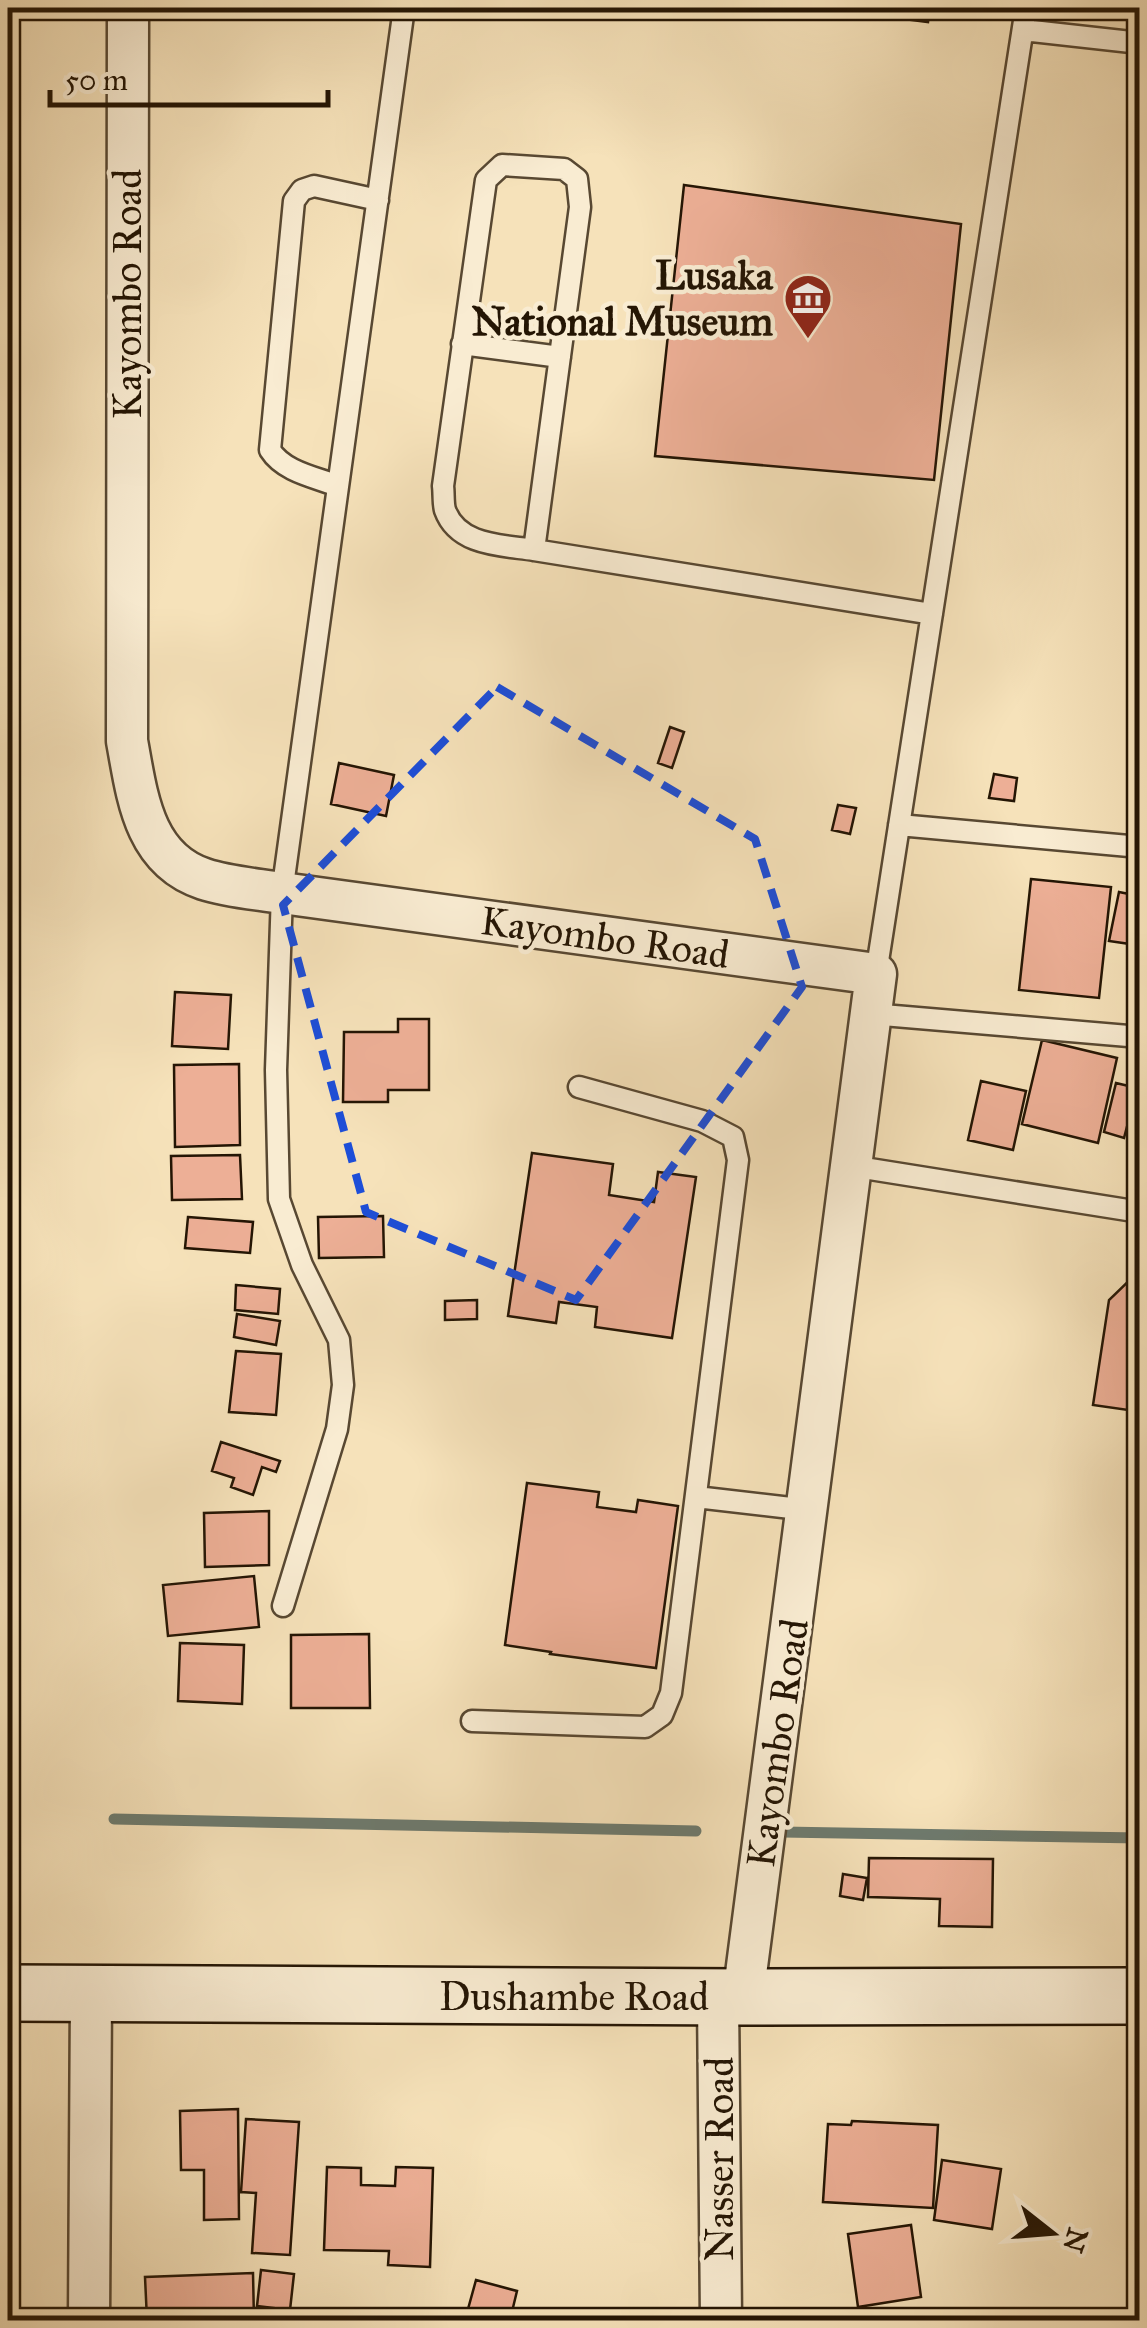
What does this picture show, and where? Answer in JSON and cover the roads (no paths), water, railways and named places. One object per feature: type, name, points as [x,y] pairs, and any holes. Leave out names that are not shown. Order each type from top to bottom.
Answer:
[{"type":"street","name":"Kayombo Road","points":[[128,8],[126,741],[148,832],[172,861],[202,879],[876,974],[808,1510],[730,1997]]},
{"type":"street","name":"Dushambe Road","points":[[8,1994],[1140,1996]]},
{"type":"street","points":[[89,2320],[91,1994]]},
{"type":"street","name":"Nasser Road","points":[[720,2320],[730,1997]]},
{"type":"lane","points":[[283,1606],[336,1430],[343,1385],[339,1340],[302,1265],[279,1200],[276,1070],[282,893],[404,8]]},
{"type":"lane","points":[[876,974],[1026,8]]},
{"type":"lane","points":[[1023,30],[1140,43]]},
{"type":"lane","points":[[534,550],[580,207],[577,179],[564,169],[502,165],[486,180],[443,486],[445,509],[458,530],[473,540],[534,550],[932,614]]},
{"type":"lane","points":[[338,486],[285,466],[270,450],[294,200],[302,190],[314,186],[378,200]]},
{"type":"lane","points":[[462,344],[560,356]]},
{"type":"lane","points":[[899,825],[1140,847]]},
{"type":"lane","points":[[871,1014],[1140,1038]]},
{"type":"lane","points":[[472,1721],[645,1727],[662,1714],[671,1693],[738,1160],[733,1137],[702,1121],[579,1087]]},
{"type":"lane","points":[[851,1166],[1140,1212]]},
{"type":"lane","points":[[696,1497],[808,1510]]},
{"type":"waterway","points":[[114,1819],[696,1831]]},
{"type":"waterway","points":[[782,1832],[1140,1838]]},
{"type":"place","name":"Lusaka National Museum","points":[[808,340]]}]
